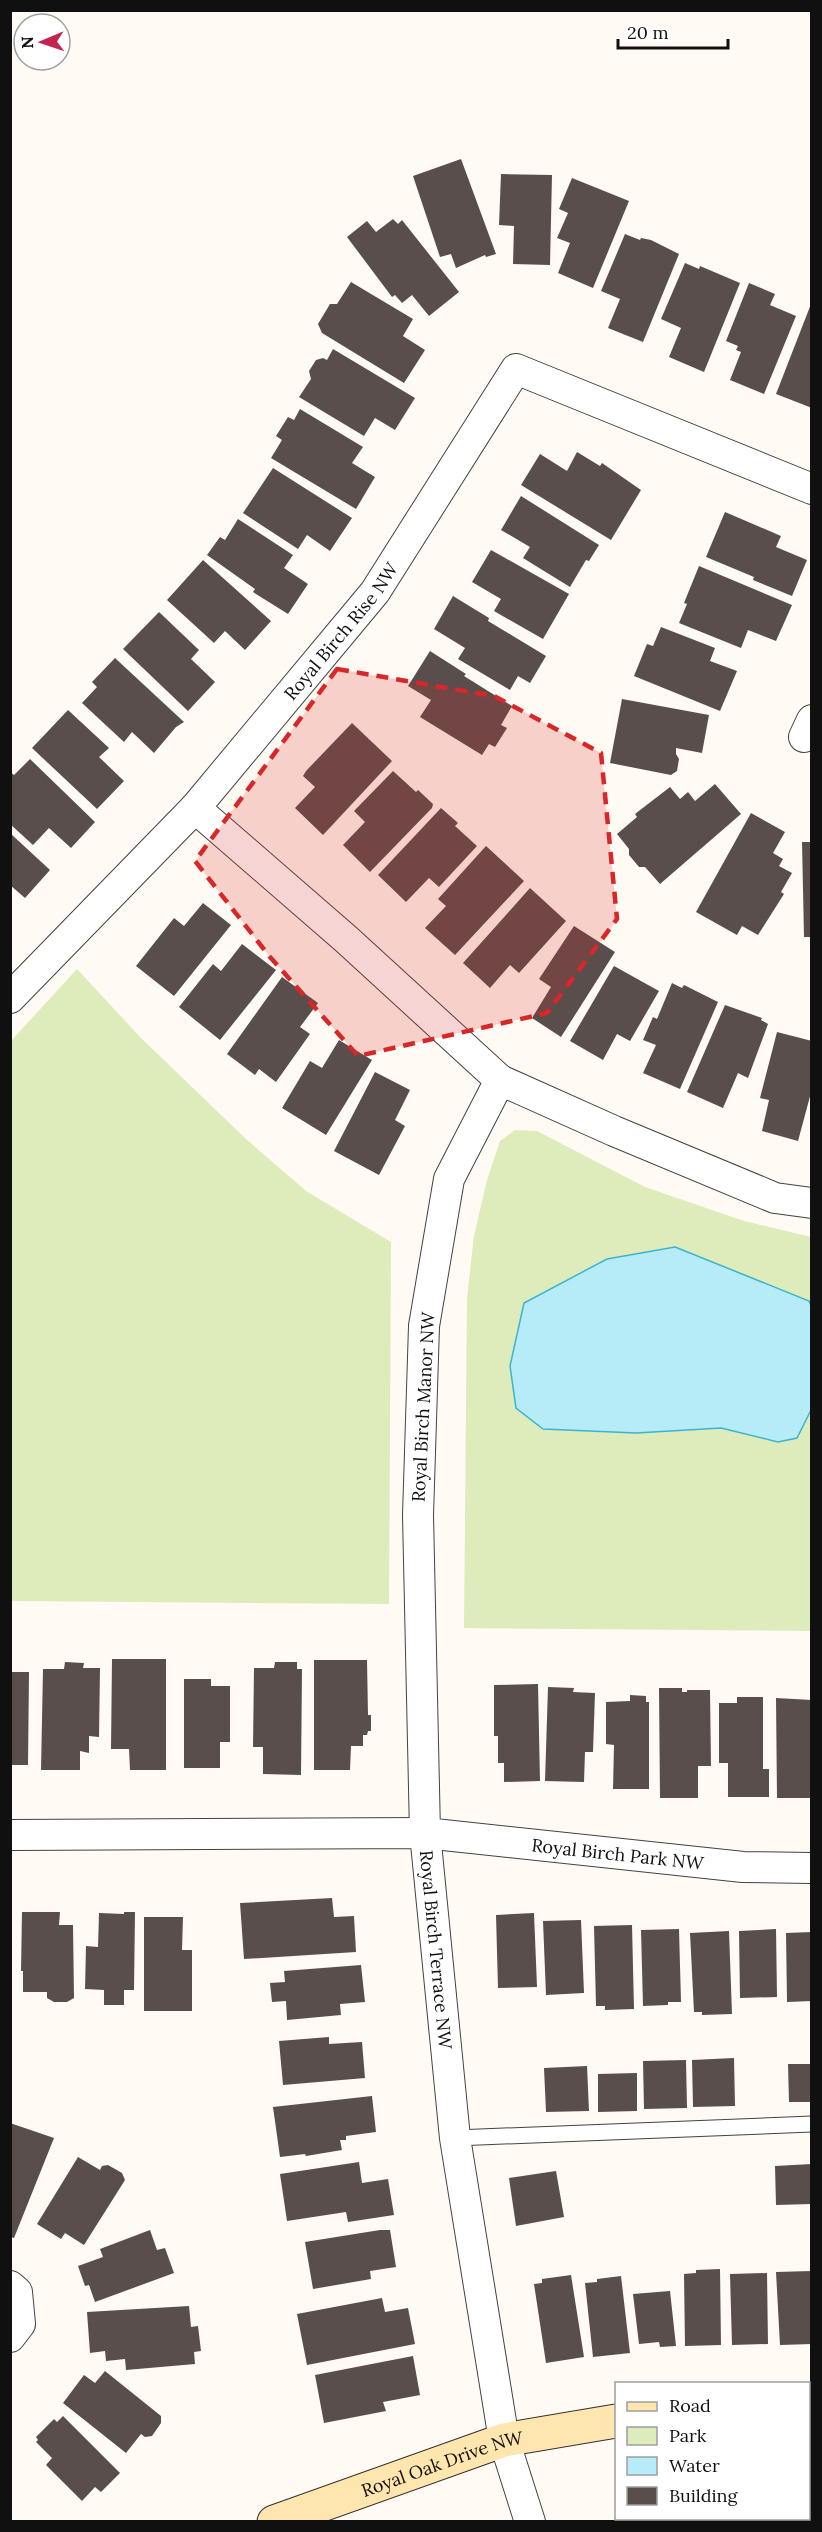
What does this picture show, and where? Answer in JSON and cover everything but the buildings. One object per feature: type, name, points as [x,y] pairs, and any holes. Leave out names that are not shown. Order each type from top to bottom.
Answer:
[{"type":"street","name":"Royal Birch Rise NW","points":[[195,808],[375,592],[516,369],[812,489]]},
{"type":"street","points":[[10,998],[195,808],[346,939],[500,1080],[614,1131],[775,1198],[812,1203]]},
{"type":"street","name":"Royal Birch Manor NW","points":[[424,1833],[418,1515],[424,1326],[449,1179],[500,1080]]},
{"type":"street","name":"Royal Birch Terrace NW","points":[[10,1835],[424,1833],[455,2138],[504,2440],[530,2522]]},
{"type":"street","name":"Royal Birch Park NW","points":[[424,1833],[743,1867],[812,1868]]},
{"type":"street","points":[[10,2286],[17,2292],[20,2324],[10,2337]]},
{"type":"street","name":"Royal Oak Drive NW","points":[[274,2522],[504,2440],[615,2421]]},
{"type":"lane","points":[[455,2138],[812,2124]]},
{"type":"highlighted area","points":[[337,669],[494,696],[601,753],[617,919],[547,1013],[358,1056],[270,957],[195,861]]},
{"type":"green space","points":[[77,969],[140,1037],[246,1139],[306,1191],[391,1242],[389,1604],[11,1601],[11,1041]]},
{"type":"green space","points":[[515,1130],[537,1131],[645,1187],[744,1221],[811,1237],[811,1631],[464,1628],[467,1298],[474,1236],[487,1180],[500,1141]]},
{"type":"water","points":[[675,1247],[809,1301],[812,1308],[811,1410],[797,1438],[778,1442],[721,1428],[636,1433],[543,1429],[516,1408],[510,1366],[524,1303],[607,1259]]}]
